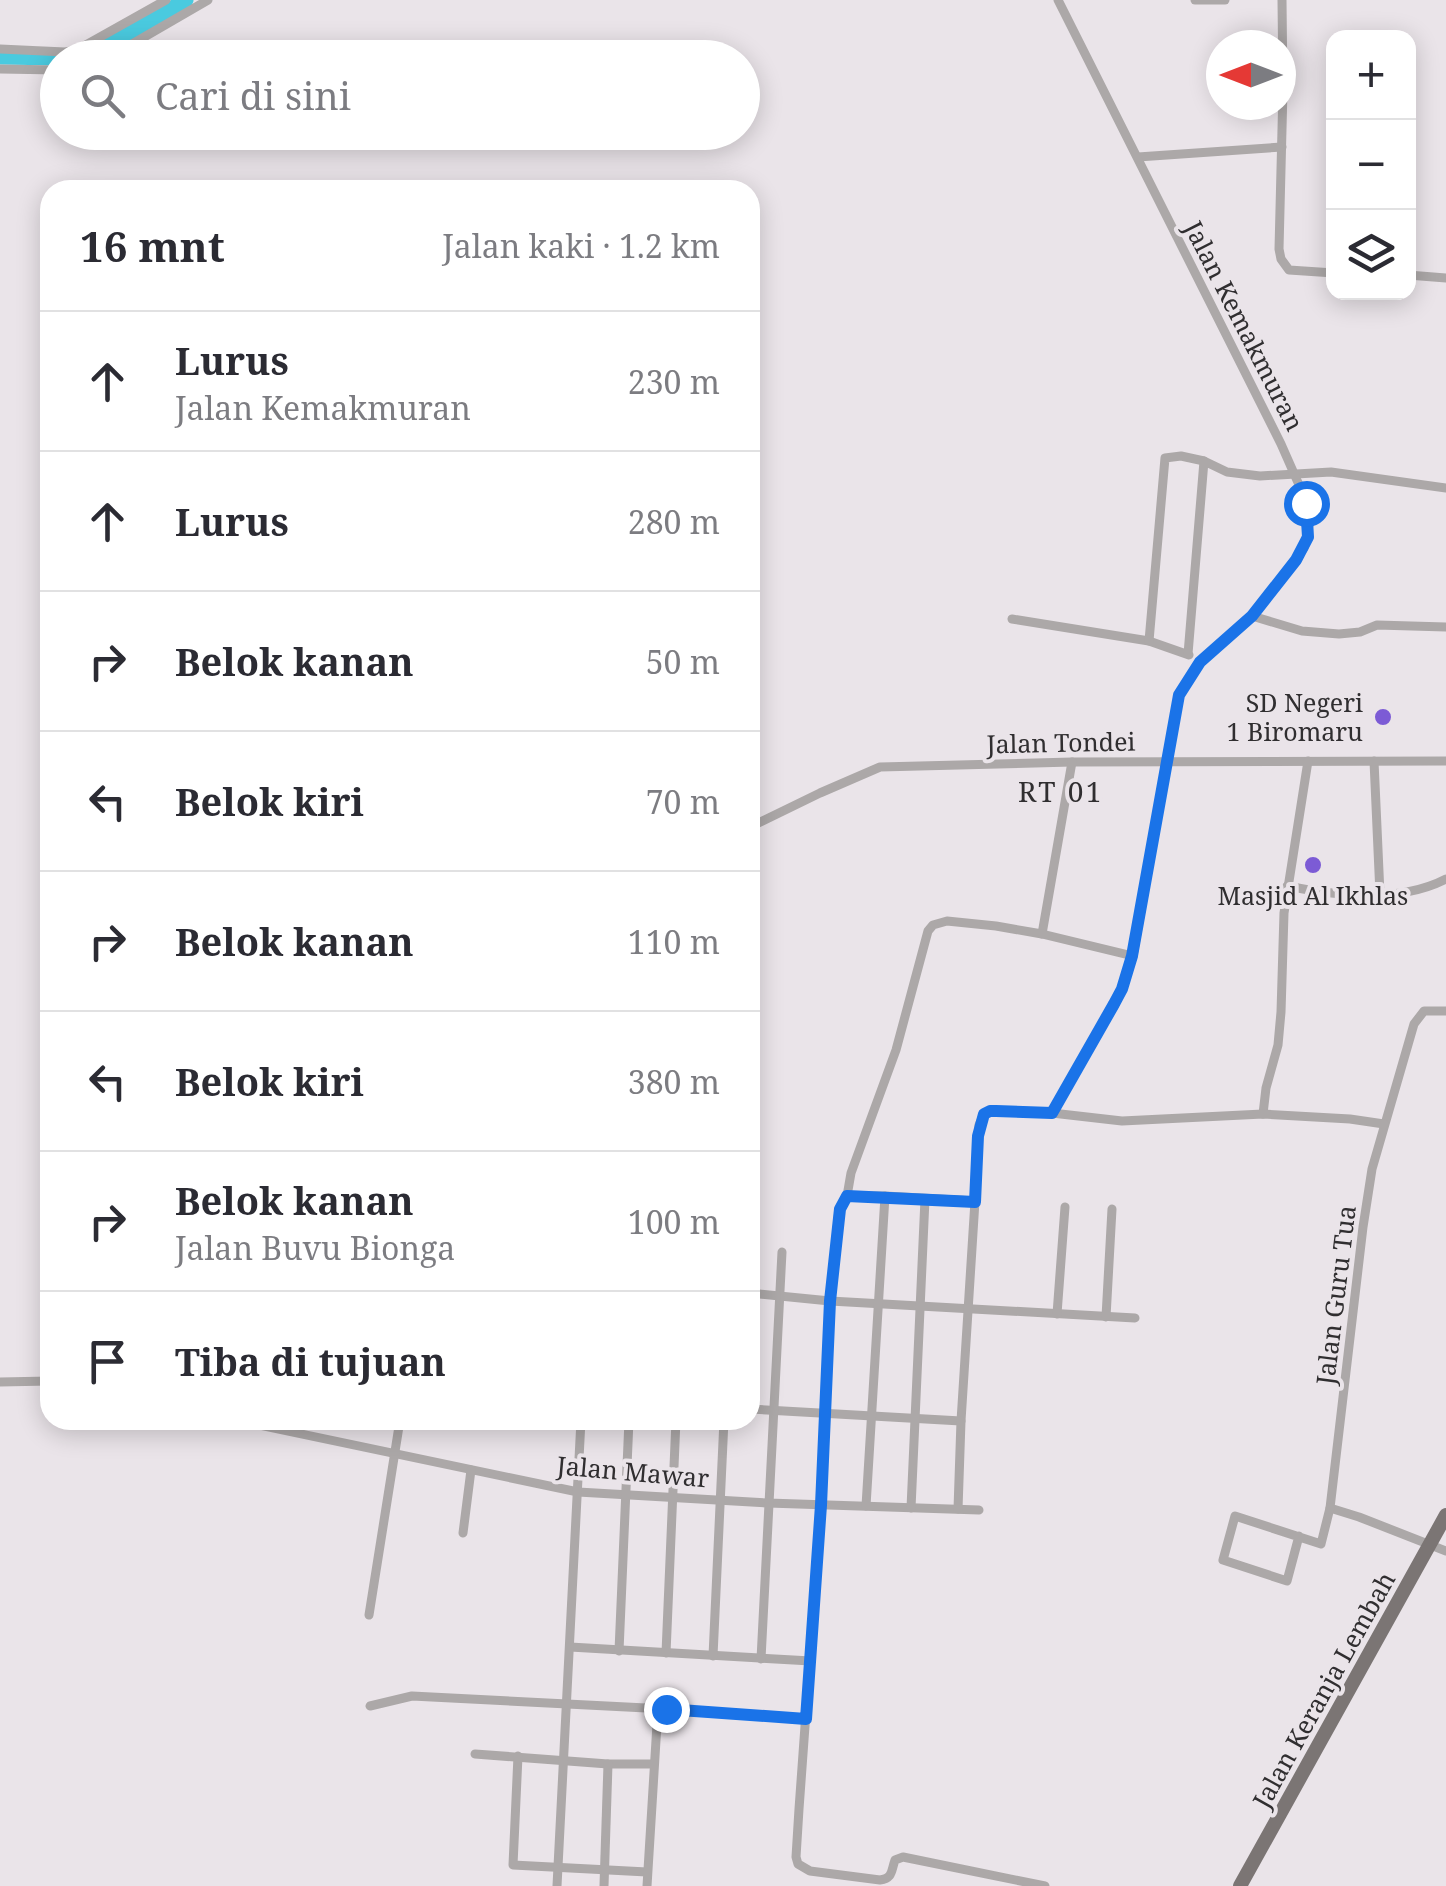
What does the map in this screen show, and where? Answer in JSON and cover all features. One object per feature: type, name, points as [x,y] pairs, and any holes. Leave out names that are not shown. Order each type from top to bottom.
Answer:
[{"type":"main road","name":"Jalan Keranja Lembah","points":[[1240,1886],[1446,1515]]},
{"type":"street","points":[[95,40],[166,0]]},
{"type":"street","points":[[139,40],[208,0]]},
{"type":"street","name":"Jalan Kemakmuran","points":[[1052,1113],[1122,989],[1132,956],[1179,695],[1200,662],[1252,616],[1296,560],[1308,537],[1306,503],[1281,444],[1058,0]]},
{"type":"street","points":[[1196,0],[1225,0]]},
{"type":"street","points":[[1282,0],[1279,249],[1289,270],[1326,272]]},
{"type":"street","points":[[0,50],[40,51]]},
{"type":"street","points":[[0,69],[40,70]]},
{"type":"street","points":[[1138,157],[1282,147]]},
{"type":"street","points":[[1416,276],[1446,278]]},
{"type":"street","points":[[1150,642],[1165,458],[1181,456],[1227,472],[1260,476],[1331,472],[1446,488]]},
{"type":"street","points":[[1188,654],[1204,461]]},
{"type":"street","points":[[1252,616],[1302,631],[1339,634],[1388,624],[1446,626]]},
{"type":"street","points":[[1012,619],[1150,642],[1200,662]]},
{"type":"street","points":[[1263,1114],[1278,1044],[1282,932],[1308,761]]},
{"type":"street","points":[[1374,761],[1380,894]]},
{"type":"street","name":"Jalan Tondei","points":[[760,822],[880,767],[1446,761]]},
{"type":"street","points":[[1042,934],[1072,762]]},
{"type":"street","points":[[1287,886],[1339,895],[1380,894],[1446,879]]},
{"type":"street","points":[[1046,1886],[903,1857],[895,1860],[888,1879],[880,1880],[804,1869],[798,1864],[830,1301],[840,1209],[896,1050],[928,931],[933,925],[946,921],[1042,934],[1132,956]]},
{"type":"street","name":"Jalan Guru Tua","points":[[1330,1508],[1372,1168],[1414,1024],[1424,1011],[1446,1011]]},
{"type":"street","points":[[958,1509],[978,1136],[984,1114],[1052,1113],[1122,1120],[1263,1114],[1384,1124]]},
{"type":"street","points":[[847,1196],[975,1202]]},
{"type":"street","points":[[866,1506],[885,1196]]},
{"type":"street","points":[[911,1508],[925,1200]]},
{"type":"street","points":[[1057,1314],[1065,1208]]},
{"type":"street","points":[[1106,1316],[1112,1209]]},
{"type":"street","points":[[760,1659],[782,1252]]},
{"type":"street","points":[[760,1293],[830,1301],[1135,1318]]},
{"type":"street","points":[[0,1382],[40,1381]]},
{"type":"street","points":[[760,1410],[961,1421]]},
{"type":"street","name":"Jalan Mawar","points":[[305,1430],[394,1454],[578,1492],[979,1510]]},
{"type":"street","points":[[369,1615],[398,1430]]},
{"type":"street","points":[[556,1886],[581,1430]]},
{"type":"street","points":[[619,1651],[629,1430]]},
{"type":"street","points":[[666,1654],[675,1430]]},
{"type":"street","points":[[713,1656],[724,1430]]},
{"type":"street","points":[[463,1533],[471,1470]]},
{"type":"street","points":[[1298,1536],[1287,1581],[1224,1560],[1235,1516],[1298,1536],[1321,1544],[1330,1508],[1446,1551]]},
{"type":"street","points":[[570,1646],[811,1662]]},
{"type":"street","points":[[370,1706],[412,1696],[806,1719]]},
{"type":"street","points":[[647,1886],[658,1708]]},
{"type":"street","points":[[476,1754],[654,1764]]},
{"type":"street","points":[[518,1756],[513,1865],[648,1872]]},
{"type":"street","points":[[604,1886],[608,1764]]},
{"type":"waterway","points":[[117,40],[186,0]]},
{"type":"waterway","points":[[0,57],[40,58]]},
{"type":"place","name":"SD Negeri 1 Biromaru","points":[[1383,717]]},
{"type":"place","name":"Masjid Al Ikhlas","points":[[1313,865]]},
{"type":"district","name":"RT 01","points":[[1061,792]]},
{"type":"route","points":[[666,1709],[806,1719],[830,1301],[840,1209],[847,1196],[975,1202],[978,1136],[984,1114],[1052,1113],[1122,989],[1132,956],[1179,695],[1200,662],[1252,616],[1304,548],[1308,537],[1306,503]]}]
